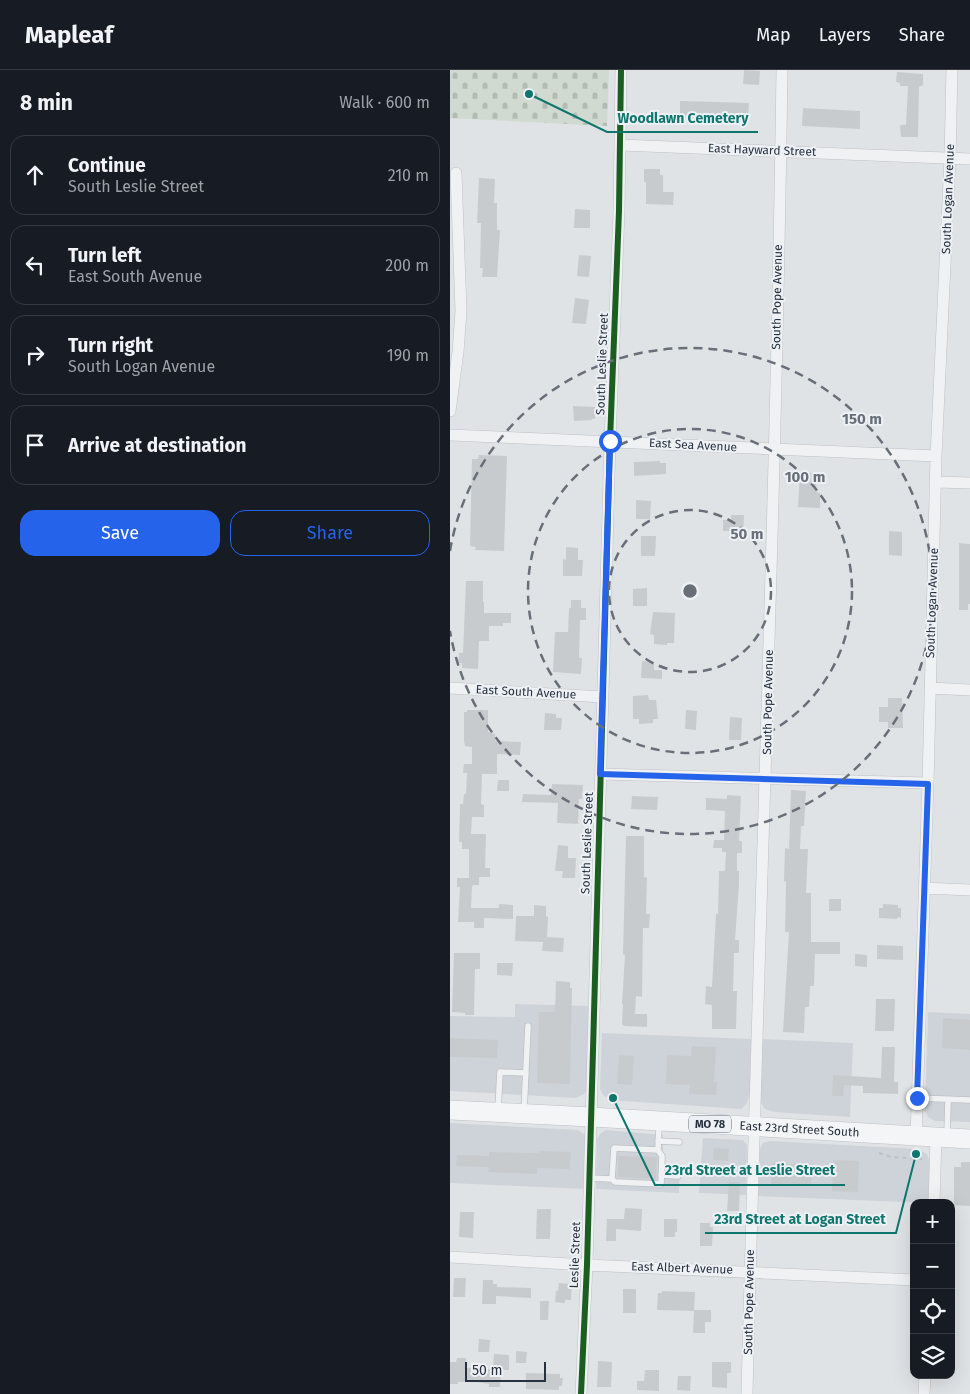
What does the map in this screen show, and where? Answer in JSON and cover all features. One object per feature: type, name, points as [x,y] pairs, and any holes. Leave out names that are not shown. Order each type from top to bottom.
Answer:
[{"type":"main road","name":"East 23rd Street South","points":[[450,1110],[970,1139]]},
{"type":"street","points":[[620,146],[621,70]]},
{"type":"street","name":"South Pope Avenue","points":[[747,1394],[753,1126],[766,778],[782,70]]},
{"type":"street","name":"South Logan Avenue","points":[[916,1137],[928,784],[936,456],[950,158],[952,70]]},
{"type":"street","name":"East Hayward Street","points":[[620,146],[970,159]]},
{"type":"street","name":"South Leslie Street","points":[[591,1117],[620,146]]},
{"type":"street","points":[[450,411],[458,352],[461,311],[456,173]]},
{"type":"street","name":"East Sea Avenue","points":[[450,435],[936,456]]},
{"type":"street","points":[[936,482],[970,483]]},
{"type":"street","name":"East South Avenue","points":[[450,688],[603,697]]},
{"type":"street","points":[[930,688],[970,690]]},
{"type":"street","points":[[600,774],[928,784]]},
{"type":"street","points":[[924,888],[970,890]]},
{"type":"street","name":"Leslie Street","points":[[580,1394],[591,1117]]},
{"type":"street","points":[[934,1199],[942,1138]]},
{"type":"street","name":"East Albert Avenue","points":[[450,1257],[910,1280]]},
{"type":"street","points":[[924,1394],[925,1379]]},
{"type":"lane","points":[[524,1114],[528,1026]]},
{"type":"lane","points":[[498,1112],[500,1072],[526,1073]]},
{"type":"lane","points":[[917,1098],[970,1100]]},
{"type":"lane","points":[[942,1138],[948,1100]]},
{"type":"lane","points":[[589,1178],[612,1179],[615,1182],[661,1184],[662,1156],[658,1150],[659,1121]]},
{"type":"lane","points":[[658,1141],[679,1142]]},
{"type":"lane","points":[[612,1179],[614,1148],[658,1150]]},
{"type":"lane","points":[[661,1175],[678,1176]]},
{"type":"path","points":[[879,1153],[891,1157],[929,1159]]},
{"type":"shaded area","points":[[515,1004],[591,1006],[588,1088],[584,1094],[576,1098],[450,1091],[450,1016],[515,1017]]},
{"type":"shaded area","points":[[928,1012],[970,1014],[970,1122],[935,1121],[928,1117],[925,1111]]},
{"type":"shaded area","points":[[602,1033],[751,1039],[750,1093],[747,1103],[741,1109],[610,1100],[603,1095],[600,1089]]},
{"type":"shaded area","points":[[761,1039],[853,1043],[850,1117],[774,1112],[765,1109],[759,1100]]},
{"type":"shaded area","points":[[450,1123],[578,1130],[585,1135],[584,1189],[450,1183]]},
{"type":"shaded area","points":[[606,1130],[663,1135],[663,1163],[680,1165],[679,1193],[596,1189],[597,1139]]},
{"type":"shaded area","points":[[703,1138],[743,1140],[747,1145],[746,1195],[699,1193]]},
{"type":"shaded area","points":[[770,1141],[917,1149],[927,1154],[930,1163],[929,1199],[910,1199],[910,1202],[758,1196],[760,1149],[763,1143]]},
{"type":"green space","points":[[450,70],[609,70],[607,126],[450,118]]},
{"type":"building","points":[[744,70],[760,71],[759,85],[743,84]]},
{"type":"building","points":[[897,72],[923,74],[923,85],[919,87],[918,137],[901,137],[900,125],[906,125],[908,86],[900,86],[900,83],[896,82]]},
{"type":"building","points":[[680,101],[749,103],[748,120],[746,122],[733,122],[731,119],[680,118]]},
{"type":"building","points":[[803,108],[860,111],[860,129],[802,126]]},
{"type":"building","points":[[644,169],[660,169],[660,175],[663,175],[663,192],[674,192],[673,205],[646,204]]},
{"type":"building","points":[[479,178],[495,179],[494,203],[497,203],[497,230],[500,230],[497,277],[482,277],[483,268],[480,268],[481,223],[477,223]]},
{"type":"building","points":[[575,209],[590,210],[590,228],[574,228]]},
{"type":"building","points":[[579,255],[591,256],[589,277],[577,276]]},
{"type":"building","points":[[575,298],[589,300],[586,324],[572,323]]},
{"type":"building","points":[[573,406],[595,407],[595,419],[574,421]]},
{"type":"building","points":[[479,455],[507,456],[504,551],[475,550],[476,547],[470,546],[472,459],[478,459]]},
{"type":"building","points":[[660,461],[660,463],[666,463],[666,474],[634,476],[634,462]]},
{"type":"building","points":[[800,472],[817,473],[816,492],[820,493],[820,508],[798,507]]},
{"type":"building","points":[[636,500],[651,501],[650,519],[636,519]]},
{"type":"building","points":[[731,515],[744,515],[743,539],[729,538],[730,531],[723,531],[723,520],[731,520]]},
{"type":"building","points":[[889,531],[902,532],[902,556],[889,555]]},
{"type":"building","points":[[641,536],[656,536],[655,556],[641,556]]},
{"type":"building","points":[[959,543],[970,544],[970,604],[968,604],[968,610],[959,610]]},
{"type":"building","points":[[566,547],[578,548],[578,560],[583,560],[582,576],[563,576],[563,559],[566,560]]},
{"type":"building","points":[[466,581],[483,581],[484,613],[511,613],[511,623],[503,623],[503,626],[489,626],[489,641],[479,641],[478,669],[462,668],[462,663],[458,663],[459,653],[463,653]]},
{"type":"building","points":[[647,588],[647,606],[633,606],[633,589]]},
{"type":"building","points":[[571,600],[581,600],[581,608],[586,608],[586,620],[580,620],[579,658],[582,658],[581,674],[553,672],[555,632],[568,632]]},
{"type":"building","points":[[653,612],[675,613],[674,643],[667,643],[667,645],[654,644],[654,635],[650,634]]},
{"type":"building","points":[[642,661],[654,662],[654,670],[662,670],[662,679],[641,678]]},
{"type":"building","points":[[648,695],[649,700],[656,700],[658,719],[653,719],[653,723],[639,724],[639,719],[633,719],[633,696]]},
{"type":"building","points":[[888,698],[902,698],[903,728],[888,728],[888,722],[879,722],[879,707],[888,707]]},
{"type":"building","points":[[467,710],[488,710],[488,732],[495,734],[495,741],[521,742],[520,755],[497,754],[497,774],[482,774],[481,804],[484,805],[484,817],[472,817],[471,834],[486,834],[485,868],[490,868],[490,877],[479,877],[479,885],[473,885],[471,908],[499,908],[499,904],[513,905],[513,919],[484,918],[484,928],[474,928],[474,922],[458,922],[460,887],[457,887],[457,878],[469,878],[469,849],[462,849],[462,842],[459,842],[460,804],[463,804],[464,794],[466,794],[467,773],[463,773],[464,764],[472,764],[472,747],[465,746],[464,741],[464,712],[467,712]]},
{"type":"building","points":[[686,710],[697,711],[696,730],[685,729]]},
{"type":"building","points":[[545,713],[556,714],[556,718],[562,718],[561,730],[544,730]]},
{"type":"building","points":[[730,717],[742,718],[741,740],[729,740]]},
{"type":"building","points":[[498,780],[509,780],[509,791],[497,791]]},
{"type":"building","points":[[552,784],[583,785],[582,799],[579,799],[578,824],[557,823],[558,803],[522,802],[523,794],[551,795]]},
{"type":"building","points":[[791,790],[806,791],[804,826],[801,826],[800,849],[808,849],[806,893],[811,893],[811,942],[840,942],[840,954],[815,954],[814,986],[810,986],[809,1007],[805,1007],[804,1033],[783,1032],[789,932],[785,932],[785,848],[789,849]]},
{"type":"building","points":[[727,795],[741,796],[739,841],[742,841],[742,853],[737,853],[739,884],[735,940],[739,940],[739,953],[734,953],[733,991],[737,991],[736,1029],[712,1029],[712,1005],[705,1004],[706,986],[712,987],[716,914],[718,914],[719,871],[725,871],[726,852],[722,852],[722,848],[713,848],[714,840],[724,840],[725,811],[706,810],[706,798],[727,799]]},
{"type":"building","points":[[632,796],[658,797],[657,810],[631,809]]},
{"type":"building","points":[[626,836],[644,836],[644,877],[647,878],[646,914],[650,914],[649,928],[643,928],[642,997],[636,996],[635,1014],[647,1014],[647,1027],[624,1026],[622,1024],[625,955],[623,954]]},
{"type":"building","points":[[558,845],[568,846],[568,858],[576,858],[575,878],[562,878],[563,871],[555,871]]},
{"type":"building","points":[[829,899],[841,899],[841,911],[829,911]]},
{"type":"building","points":[[883,904],[898,905],[898,908],[901,908],[901,918],[879,918],[879,908],[883,908]]},
{"type":"building","points":[[534,905],[546,906],[546,916],[548,917],[547,937],[564,938],[563,952],[542,951],[543,942],[515,941],[516,916],[534,916]]},
{"type":"building","points":[[877,945],[903,946],[903,960],[877,959]]},
{"type":"building","points":[[454,953],[480,953],[480,969],[475,969],[474,1015],[452,1012]]},
{"type":"building","points":[[855,954],[867,955],[867,967],[855,966]]},
{"type":"building","points":[[497,963],[513,963],[512,976],[497,975]]},
{"type":"building","points":[[556,981],[570,982],[570,988],[572,988],[570,1084],[537,1083],[539,1012],[555,1012]]},
{"type":"building","points":[[876,999],[895,999],[894,1031],[875,1031]]},
{"type":"building","points":[[943,1018],[970,1020],[970,1050],[942,1048]]},
{"type":"building","points":[[450,1038],[498,1040],[497,1058],[450,1057]]},
{"type":"building","points":[[692,1046],[716,1047],[714,1082],[717,1082],[716,1095],[689,1094],[690,1085],[666,1084],[667,1055],[691,1056]]},
{"type":"building","points":[[882,1047],[895,1047],[894,1082],[898,1082],[898,1094],[863,1093],[863,1086],[844,1085],[843,1096],[832,1096],[833,1075],[881,1078]]},
{"type":"building","points":[[619,1055],[634,1056],[632,1085],[617,1084]]},
{"type":"building","points":[[714,1148],[729,1149],[728,1161],[713,1160]]},
{"type":"building","points":[[539,1151],[571,1152],[570,1169],[537,1168],[537,1174],[488,1172],[489,1167],[456,1166],[457,1155],[489,1156],[489,1152],[539,1153]]},
{"type":"building","points":[[618,1156],[657,1157],[656,1179],[618,1177]]},
{"type":"building","points":[[833,1160],[859,1161],[858,1192],[832,1191]]},
{"type":"building","points":[[961,1162],[970,1162],[970,1206],[955,1205],[954,1167],[961,1167]]},
{"type":"building","points":[[772,1163],[812,1165],[811,1185],[771,1184]]},
{"type":"building","points":[[729,1182],[740,1182],[739,1211],[727,1211]]},
{"type":"building","points":[[625,1208],[642,1209],[641,1231],[616,1229],[616,1241],[606,1241],[607,1219],[624,1219]]},
{"type":"building","points":[[537,1209],[551,1209],[550,1239],[536,1239]]},
{"type":"building","points":[[460,1212],[474,1212],[473,1238],[459,1237]]},
{"type":"building","points":[[664,1219],[677,1219],[675,1237],[664,1237]]},
{"type":"building","points":[[700,1223],[710,1223],[710,1227],[713,1227],[712,1246],[700,1246]]},
{"type":"building","points":[[454,1278],[466,1278],[465,1297],[453,1297]]},
{"type":"building","points":[[483,1280],[493,1280],[493,1284],[497,1284],[497,1287],[531,1288],[531,1298],[496,1296],[496,1304],[482,1304]]},
{"type":"building","points":[[559,1283],[572,1284],[571,1300],[565,1300],[565,1303],[555,1302]]},
{"type":"building","points":[[623,1289],[636,1289],[636,1313],[623,1313]]},
{"type":"building","points":[[662,1291],[695,1292],[694,1310],[711,1310],[711,1322],[705,1322],[705,1333],[693,1333],[694,1311],[657,1310],[658,1293],[662,1293]]},
{"type":"building","points":[[540,1301],[549,1301],[548,1320],[540,1320]]},
{"type":"building","points":[[479,1339],[490,1340],[489,1352],[478,1352]]},
{"type":"building","points":[[516,1351],[527,1352],[526,1363],[516,1363]]},
{"type":"building","points":[[494,1354],[509,1355],[509,1370],[501,1370],[500,1387],[489,1387],[489,1384],[476,1382],[450,1384],[450,1362],[456,1362],[457,1358],[466,1358],[466,1368],[493,1369]]},
{"type":"building","points":[[598,1361],[612,1362],[611,1387],[597,1387]]},
{"type":"building","points":[[712,1362],[731,1362],[731,1373],[727,1373],[727,1388],[712,1387]]},
{"type":"building","points":[[645,1370],[659,1370],[659,1391],[637,1390],[637,1381],[644,1381]]},
{"type":"building","points":[[526,1373],[560,1374],[560,1378],[563,1378],[562,1386],[559,1386],[559,1390],[526,1389]]},
{"type":"building","points":[[678,1376],[691,1376],[690,1391],[677,1390]]},
{"type":"cycle path","points":[[581,1394],[587,1265],[610,441],[619,211],[621,70]]},
{"type":"place","name":"Woodlawn Cemetery","points":[[529,94]]},
{"type":"place","name":"23rd Street at Leslie Street","points":[[613,1098]]},
{"type":"place","name":"23rd Street at Logan Street","points":[[916,1154]]},
{"type":"route","points":[[610,441],[600,774],[928,784],[917,1098]]}]
